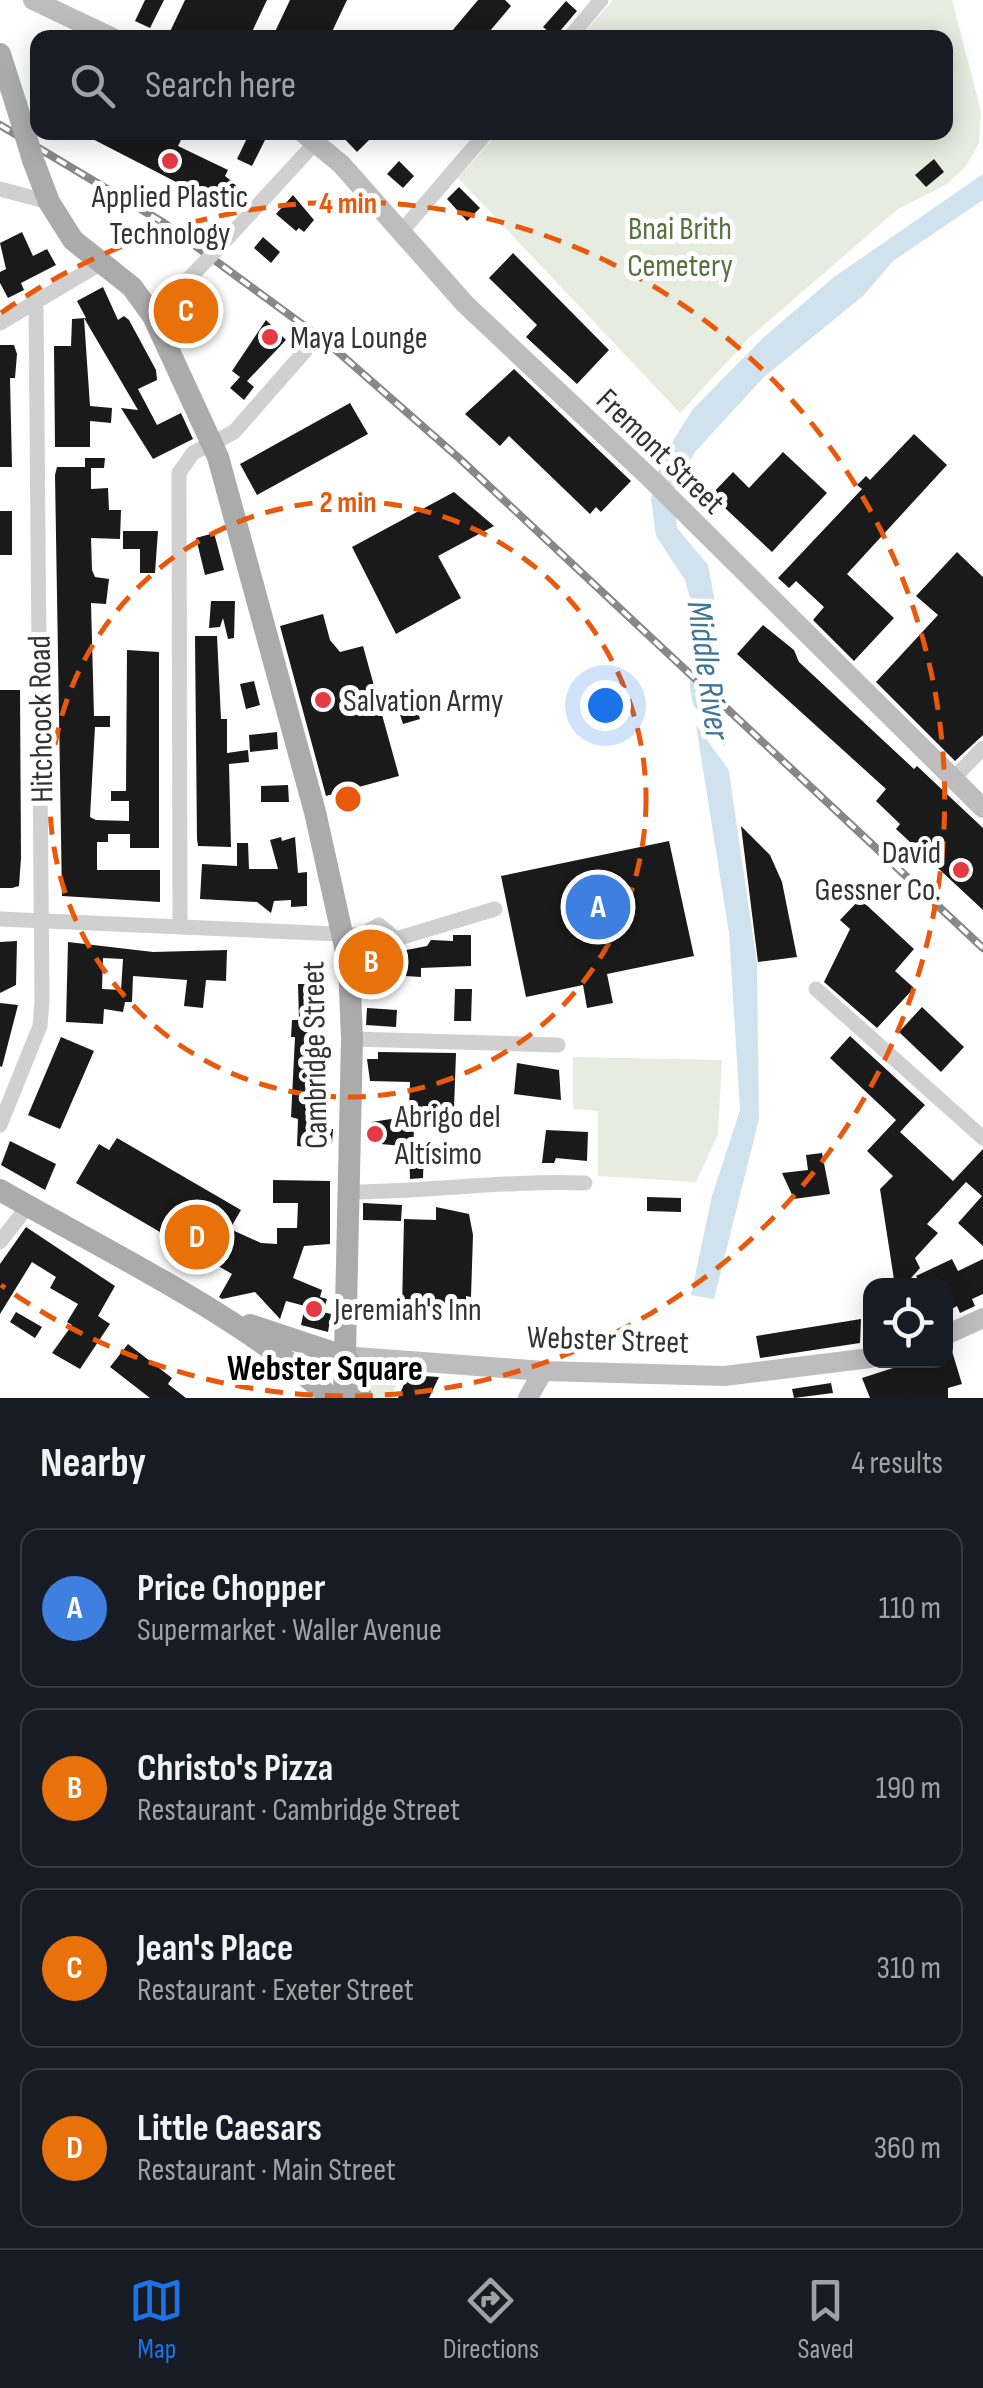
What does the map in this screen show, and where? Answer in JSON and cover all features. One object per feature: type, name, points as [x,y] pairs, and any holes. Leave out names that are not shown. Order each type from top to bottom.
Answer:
[{"type":"main road","name":"Cambridge Street","points":[[0,54],[48,202],[73,240],[132,287],[153,316],[212,442],[344,934],[352,1039],[344,1398]]},
{"type":"main road","points":[[0,1190],[208,1310],[294,1366],[331,1398]]},
{"type":"main road","name":"Webster Street","points":[[208,1310],[343,1356]]},
{"type":"main road","name":"Cambridge Street","points":[[343,1356],[357,1369],[361,1398]]},
{"type":"main road","name":"Webster Street","points":[[294,1366],[343,1356]]},
{"type":"street","points":[[33,0],[96,30]]},
{"type":"street","points":[[576,30],[601,0]]},
{"type":"street","points":[[153,316],[224,242],[307,140]]},
{"type":"street","name":"Fremont Street","points":[[312,140],[465,304],[648,476],[983,808]]},
{"type":"street","points":[[400,232],[480,140]]},
{"type":"street","points":[[0,188],[48,202]]},
{"type":"street","points":[[0,323],[36,306],[103,262]]},
{"type":"street","name":"Hitchcock Road","points":[[0,1125],[40,1026],[36,306]]},
{"type":"street","points":[[180,926],[178,490],[185,462],[234,432],[305,351]]},
{"type":"street","points":[[952,780],[983,748]]},
{"type":"street","points":[[0,918],[361,935],[379,925],[396,939],[495,908]]},
{"type":"street","points":[[816,989],[983,1138]]},
{"type":"street","points":[[352,1039],[558,1045]]},
{"type":"street","points":[[348,1192],[442,1190],[512,1180],[586,1182]]},
{"type":"street","points":[[0,1242],[28,1206]]},
{"type":"street","points":[[953,1332],[983,1318]]},
{"type":"street","name":"Webster Street","points":[[343,1356],[542,1371],[703,1375],[863,1359]]},
{"type":"street","points":[[528,1398],[542,1371]]},
{"type":"green space","name":"Bnai Brith Cemetery","points":[[613,0],[952,0],[981,111],[979,143],[966,166],[947,184],[898,209],[749,338],[680,413],[458,178],[492,140],[953,140],[953,30],[586,30]]},
{"type":"green space","points":[[573,1057],[722,1060],[718,1134],[696,1182],[598,1176],[598,1111],[573,1109]]},
{"type":"green space","points":[[402,1371],[391,1398],[372,1398],[369,1382],[375,1372]]},
{"type":"water","name":"Middle River","points":[[983,174],[983,200],[893,261],[864,295],[764,377],[695,452],[673,491],[677,528],[708,565],[714,597],[715,677],[757,963],[759,1119],[714,1299],[691,1295],[712,1196],[740,1110],[729,933],[690,687],[691,602],[685,580],[656,536],[651,499],[661,460],[693,409],[764,337],[834,277]]},
{"type":"pier","points":[[687,656],[722,687],[724,712],[686,676]]},
{"type":"pier","points":[[686,695],[733,758],[736,780],[689,715]]},
{"type":"building","points":[[145,0],[164,0],[150,28],[135,21]]},
{"type":"building","points":[[185,0],[267,0],[253,30],[171,30]]},
{"type":"building","points":[[290,0],[347,0],[333,30],[276,30]]},
{"type":"building","points":[[478,0],[505,0],[511,6],[491,30],[453,30]]},
{"type":"building","points":[[566,1],[577,11],[561,30],[543,27]]},
{"type":"building","name":"Applied Plastic Technology","points":[[95,140],[181,140],[178,146],[228,170],[225,176],[244,191],[233,205],[217,193],[213,201]]},
{"type":"building","points":[[246,140],[265,140],[252,166],[237,159]]},
{"type":"building","points":[[346,140],[369,140],[357,152]]},
{"type":"building","points":[[934,159],[944,172],[926,187],[915,175]]},
{"type":"building","points":[[399,161],[414,176],[403,188],[387,174]]},
{"type":"building","points":[[459,187],[480,208],[467,221],[447,199]]},
{"type":"building","points":[[293,195],[314,220],[304,232],[299,228],[296,231],[276,214]]},
{"type":"building","points":[[22,232],[33,256],[47,249],[56,265],[21,283],[24,290],[8,298],[0,283],[0,272],[6,269],[0,243]]},
{"type":"building","points":[[263,237],[280,252],[271,263],[254,248]]},
{"type":"building","points":[[513,253],[609,350],[577,384],[526,337],[537,325],[489,278]]},
{"type":"building","points":[[103,287],[118,320],[124,316],[129,320],[156,370],[157,380],[138,389],[157,425],[181,413],[193,439],[153,459],[121,408],[138,410],[77,301]]},
{"type":"building","points":[[192,293],[203,304],[180,330],[172,314]]},
{"type":"building","points":[[84,318],[90,406],[112,408],[111,423],[90,421],[90,447],[55,447],[54,346],[71,346],[72,319]]},
{"type":"building","points":[[266,320],[286,340],[247,381],[254,387],[244,400],[230,388],[240,377],[232,371]]},
{"type":"building","points":[[0,345],[14,345],[17,354],[15,378],[10,378],[12,467],[0,467]]},
{"type":"building","points":[[514,369],[631,481],[601,512],[596,507],[590,514],[509,436],[500,446],[465,414]]},
{"type":"building","points":[[350,403],[368,434],[257,495],[240,464]]},
{"type":"building","points":[[914,434],[947,465],[847,574],[894,618],[854,661],[813,620],[824,607],[796,581],[789,588],[778,578],[862,489],[857,485],[866,476],[870,480]]},
{"type":"building","points":[[783,452],[827,493],[772,552],[711,495],[733,472],[749,488]]},
{"type":"building","points":[[85,458],[105,458],[104,468],[91,468],[91,489],[108,488],[109,510],[121,510],[120,539],[91,538],[95,577],[109,579],[106,604],[91,603],[94,716],[110,716],[110,727],[95,727],[90,817],[96,820],[129,821],[129,801],[111,801],[111,791],[126,791],[127,650],[159,652],[159,848],[130,848],[130,834],[108,834],[108,842],[97,842],[97,870],[160,870],[160,902],[62,896],[55,475],[57,467],[85,467]]},
{"type":"building","points":[[454,492],[494,526],[438,556],[461,598],[396,634],[352,547]]},
{"type":"building","points":[[0,511],[12,511],[12,555],[0,555]]},
{"type":"building","points":[[123,531],[158,531],[155,573],[140,573],[140,549],[123,549]]},
{"type":"building","points":[[214,533],[224,570],[205,575],[196,538]]},
{"type":"building","points":[[957,552],[983,577],[983,735],[955,761],[876,682],[938,615],[916,596]]},
{"type":"building","points":[[211,601],[235,601],[234,638],[228,639],[223,618],[220,627],[209,628]]},
{"type":"building","name":"Salvation Army","points":[[323,614],[330,640],[340,652],[363,646],[399,776],[326,796],[280,626]]},
{"type":"building","points":[[763,625],[794,650],[799,662],[914,769],[917,766],[983,828],[983,910],[896,829],[900,824],[876,801],[886,789],[737,654]]},
{"type":"building","points":[[195,636],[217,636],[221,719],[227,719],[227,753],[248,750],[249,762],[229,764],[231,847],[198,846]]},
{"type":"building","points":[[254,681],[260,705],[246,709],[240,684]]},
{"type":"building","points":[[0,690],[20,690],[21,858],[19,886],[12,888],[0,888]]},
{"type":"building","points":[[414,699],[420,719],[403,724],[397,705]]},
{"type":"building","points":[[277,732],[278,749],[250,752],[249,735]]},
{"type":"building","points":[[288,785],[289,802],[261,802],[261,786]]},
{"type":"building","points":[[741,826],[770,855],[782,882],[797,957],[758,962]]},
{"type":"building","points":[[281,837],[282,841],[295,837],[298,873],[307,872],[307,906],[291,907],[291,900],[274,901],[271,913],[257,902],[200,899],[202,864],[237,866],[237,843],[248,843],[249,869],[278,869],[270,840]]},
{"type":"building","points":[[669,841],[694,956],[607,974],[613,1003],[587,1008],[583,985],[526,997],[501,876]]},
{"type":"building","points":[[860,899],[914,949],[895,971],[914,988],[877,1028],[824,982],[850,929],[840,920]]},
{"type":"building","points":[[453,935],[471,935],[471,966],[421,968],[421,977],[405,976],[405,967],[368,971],[365,958],[427,946],[431,940],[453,941]]},
{"type":"building","points":[[17,941],[16,985],[0,993],[0,942]]},
{"type":"building","points":[[68,942],[153,952],[227,950],[226,981],[206,980],[203,1008],[184,1006],[187,980],[133,976],[132,1002],[125,1002],[123,1012],[104,1009],[103,1024],[66,1022]],"holes":[[[103,958],[123,959],[121,990],[102,989]]]},
{"type":"building","points":[[298,984],[320,984],[325,1021],[324,1129],[333,1129],[332,1143],[316,1148],[297,1146],[298,1119],[291,1117],[295,1037],[291,1037],[292,1020],[299,1020]]},
{"type":"building","points":[[455,989],[472,989],[471,1021],[454,1021]]},
{"type":"building","points":[[0,1003],[18,1005],[2,1067],[0,1066]]},
{"type":"building","points":[[922,1007],[964,1047],[941,1072],[899,1032]]},
{"type":"building","points":[[367,1008],[397,1010],[396,1027],[366,1025]]},
{"type":"building","points":[[850,1036],[925,1105],[900,1132],[953,1181],[983,1149],[983,1246],[958,1223],[982,1196],[966,1182],[927,1224],[938,1233],[915,1258],[920,1268],[911,1278],[894,1278],[880,1189],[893,1176],[867,1151],[896,1120],[830,1058]]},
{"type":"building","points":[[61,1037],[94,1051],[60,1129],[28,1115]]},
{"type":"building","points":[[378,1052],[456,1053],[454,1108],[409,1107],[410,1082],[370,1081],[367,1059],[378,1059]]},
{"type":"building","points":[[517,1063],[559,1070],[561,1100],[514,1094]]},
{"type":"building","points":[[401,1120],[400,1129],[414,1130],[413,1147],[370,1143],[372,1122]]},
{"type":"building","points":[[546,1130],[588,1132],[587,1161],[556,1158],[554,1163],[542,1163]]},
{"type":"building","points":[[117,1138],[241,1210],[230,1229],[261,1243],[277,1244],[277,1228],[297,1228],[298,1203],[273,1203],[273,1180],[330,1181],[330,1244],[304,1246],[293,1278],[322,1290],[320,1297],[327,1299],[323,1312],[331,1314],[328,1332],[301,1325],[305,1306],[286,1301],[280,1319],[255,1292],[222,1299],[219,1297],[232,1274],[76,1183],[99,1144],[109,1150]]},
{"type":"building","points":[[10,1141],[56,1164],[45,1190],[1,1165]]},
{"type":"building","points":[[409,1148],[424,1148],[423,1178],[410,1179]]},
{"type":"building","points":[[822,1153],[830,1194],[794,1199],[782,1173],[808,1170],[806,1155]]},
{"type":"building","points":[[647,1197],[681,1198],[681,1212],[647,1211]]},
{"type":"building","points":[[363,1203],[402,1205],[401,1221],[363,1220]]},
{"type":"building","points":[[436,1207],[469,1214],[473,1235],[471,1297],[466,1296],[466,1305],[402,1308],[404,1219],[436,1220]]},
{"type":"building","points":[[26,1227],[115,1286],[98,1316],[110,1324],[80,1369],[52,1353],[72,1325],[67,1322],[78,1304],[50,1288],[56,1277],[32,1262],[0,1314],[0,1264]]},
{"type":"building","points":[[952,1259],[958,1271],[983,1259],[983,1294],[972,1299],[975,1306],[960,1313],[957,1306],[953,1308],[953,1278],[916,1276]]},
{"type":"building","points":[[16,1312],[42,1327],[35,1338],[10,1322]]},
{"type":"building","points":[[861,1319],[860,1343],[760,1358],[756,1336]]},
{"type":"building","points":[[128,1344],[172,1378],[168,1384],[186,1398],[150,1398],[110,1367]]},
{"type":"building","points":[[953,1355],[962,1384],[948,1388],[948,1398],[870,1398],[862,1378],[893,1368],[953,1368]]},
{"type":"building","points":[[408,1375],[439,1377],[429,1398],[398,1398]]},
{"type":"building","points":[[831,1383],[833,1393],[794,1398],[792,1389]]},
{"type":"railway","points":[[0,125],[164,223],[329,344],[460,459],[983,948]]},
{"type":"place","name":"Applied Plastic Technology","points":[[170,161]]},
{"type":"place","name":"Jean's Place","points":[[186,311]]},
{"type":"place","name":"Maya Lounge","points":[[270,337]]},
{"type":"place","name":"Salvation Army","points":[[323,700]]},
{"type":"place","name":"David Gessner Co.","points":[[961,870]]},
{"type":"place","name":"Price Chopper","points":[[598,907]]},
{"type":"place","name":"Christo's Pizza","points":[[371,962]]},
{"type":"place","name":"Abrigo del Altísimo","points":[[375,1134]]},
{"type":"place","name":"Little Caesars","points":[[197,1237]]},
{"type":"place","name":"Jeremiah's Inn","points":[[314,1309]]},
{"type":"district","name":"Webster Square","points":[[325,1368]]}]
